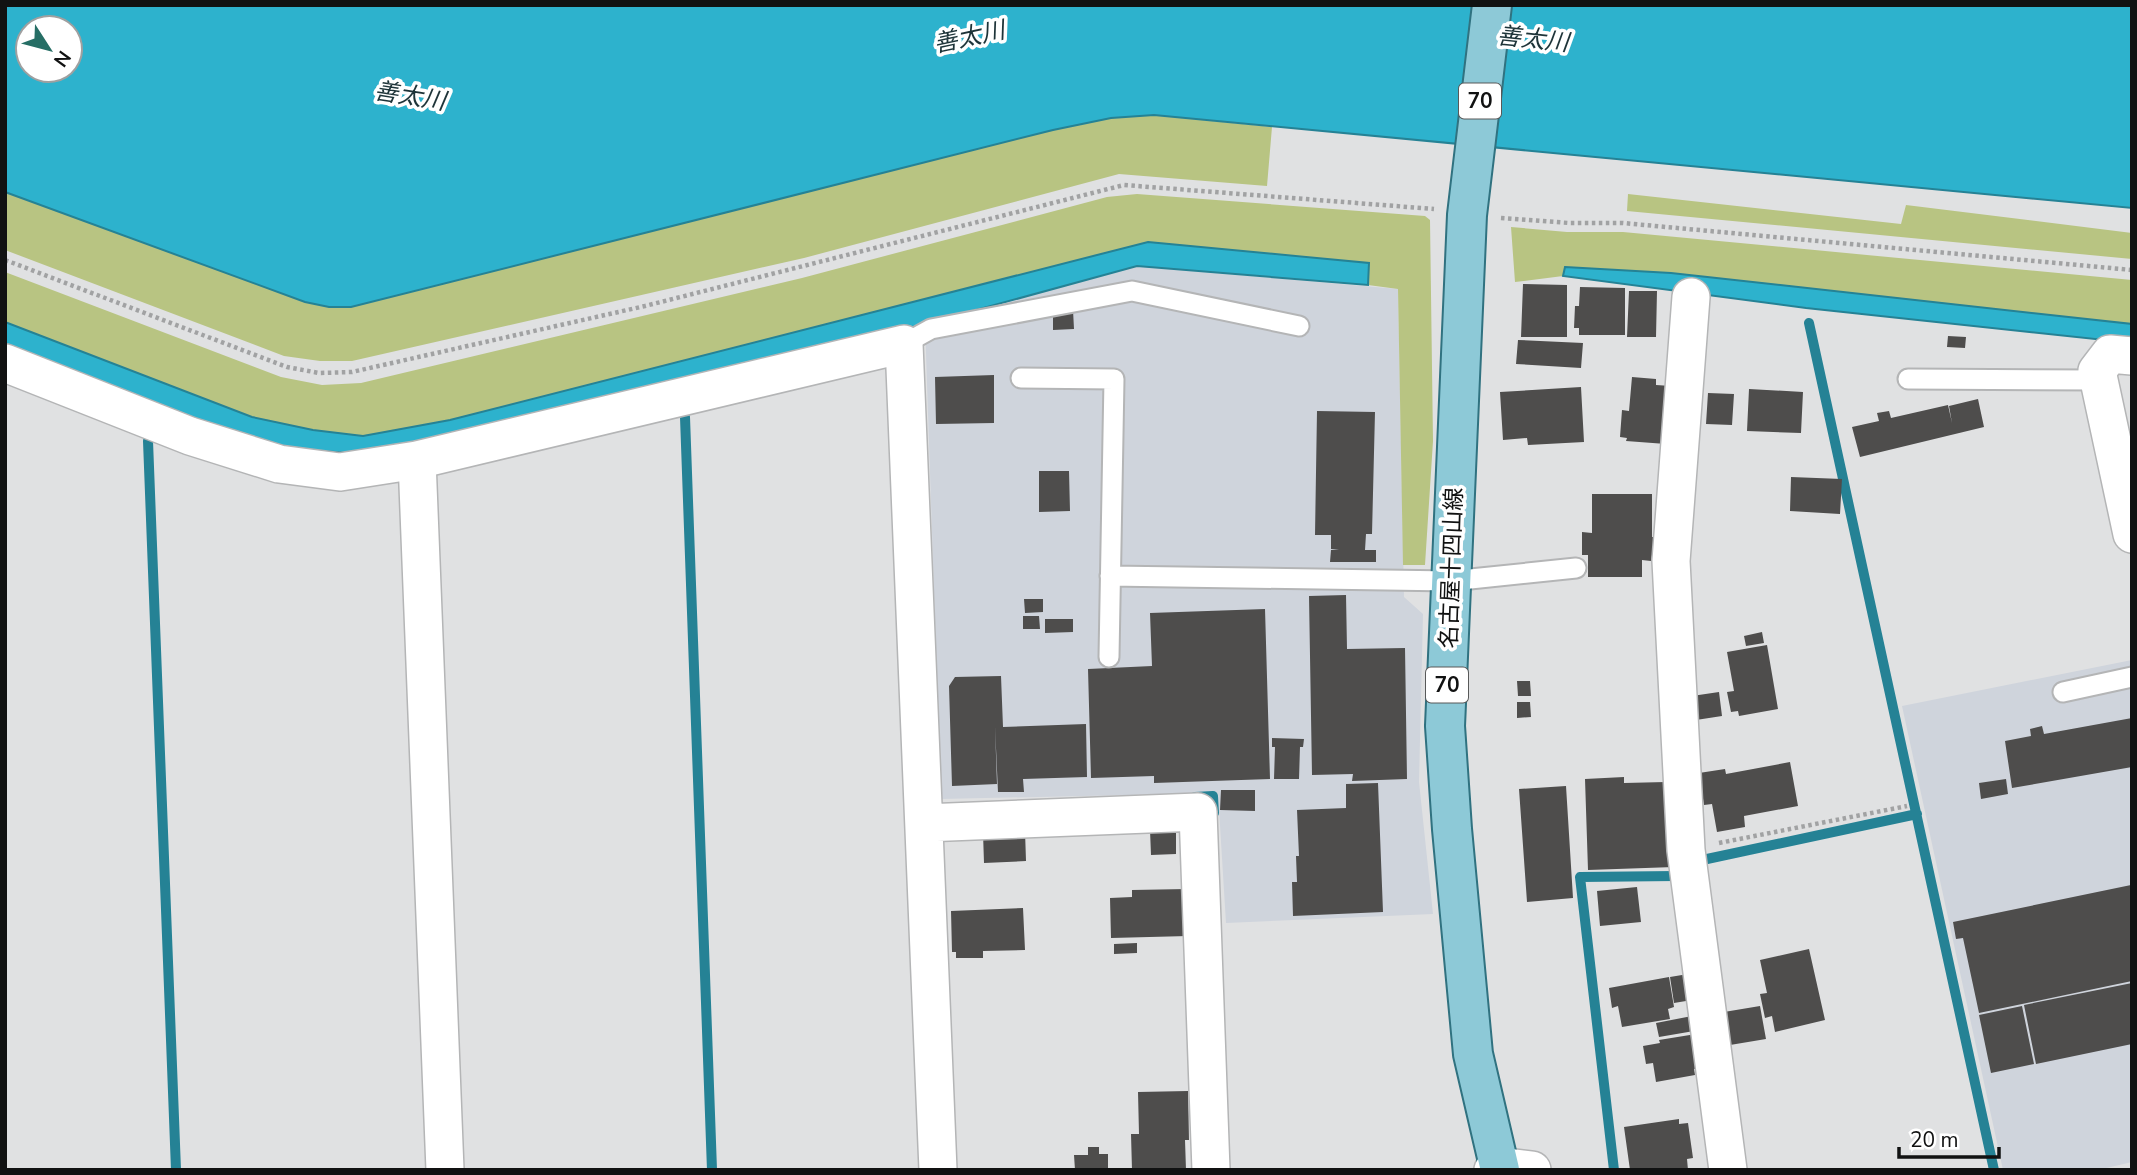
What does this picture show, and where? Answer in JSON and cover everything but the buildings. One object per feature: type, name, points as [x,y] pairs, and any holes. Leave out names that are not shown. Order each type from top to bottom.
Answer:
[{"type":"main road","name":"名古屋十四山線","points":[[1492,5],[1468,206],[1445,726],[1451,829],[1473,1054],[1506,1169]]},
{"type":"street","points":[[1691,297],[1671,561],[1686,850],[1728,1170]]},
{"type":"street","points":[[5,363],[190,436],[279,464],[340,472],[417,460],[904,344],[938,1170]]},
{"type":"street","points":[[2132,356],[2110,355],[2097,372],[2132,534]]},
{"type":"street","points":[[417,460],[445,1170]]},
{"type":"street","points":[[924,823],[1198,812],[1211,1170]]},
{"type":"lane","points":[[904,344],[931,329],[1132,291],[1299,326]]},
{"type":"lane","points":[[1021,378],[1114,379],[1109,656]]},
{"type":"lane","points":[[1908,379],[2098,380]]},
{"type":"lane","points":[[1110,576],[1451,581],[1576,568]]},
{"type":"lane","points":[[2063,692],[2132,677]]},
{"type":"path","points":[[5,260],[287,367],[319,373],[352,372],[658,303],[1124,185],[1425,207],[1468,206],[1569,223],[1623,223],[2132,270]]},
{"type":"path","points":[[1686,850],[1907,806]]},
{"type":"shaded area","points":[[1137,266],[1398,289],[1404,597],[1423,614],[1419,782],[1433,914],[1226,923],[1218,793],[941,799],[925,324]]},
{"type":"shaded area","points":[[2132,660],[2132,1162],[2098,1170],[2003,1170],[1902,706]]},
{"type":"green space","points":[[1154,115],[1272,127],[1267,186],[1119,174],[804,258],[352,361],[320,361],[284,356],[5,250],[5,192],[305,302],[329,307],[351,307],[1053,130],[1111,118]]},
{"type":"green space","points":[[1137,194],[1425,216],[1430,220],[1433,441],[1425,565],[1403,565],[1398,289],[1368,285],[1368,263],[1148,242],[450,420],[362,436],[313,430],[252,417],[5,322],[5,272],[281,377],[322,385],[361,383],[802,278],[1107,197]]},
{"type":"green space","points":[[1628,194],[1901,224],[1906,205],[2132,233],[2132,259],[1627,211]]},
{"type":"green space","points":[[1511,227],[1567,232],[1623,232],[2132,280],[2132,324],[1671,273],[1565,267],[1563,276],[1515,282]]},
{"type":"water","name":"善太川","points":[[5,5],[2132,5],[2132,208],[1154,115],[1111,118],[1053,130],[351,307],[329,307],[305,302],[5,192]]},
{"type":"water","points":[[1148,242],[1369,263],[1368,285],[1137,266],[925,324],[433,441],[351,453],[289,449],[227,434],[5,345],[5,322],[252,417],[313,430],[363,436],[450,420]]},
{"type":"water","points":[[1565,267],[1671,273],[2132,324],[2132,343],[1806,308],[1563,276]]},
{"type":"waterway","points":[[1809,323],[1994,1170]]},
{"type":"waterway","points":[[685,417],[712,1170]]},
{"type":"waterway","points":[[148,441],[176,1170]]},
{"type":"waterway","points":[[1195,797],[1213,796],[1214,813]]},
{"type":"waterway","points":[[1707,859],[1917,814]]},
{"type":"waterway","points":[[1614,1170],[1580,877],[1676,876]]}]
